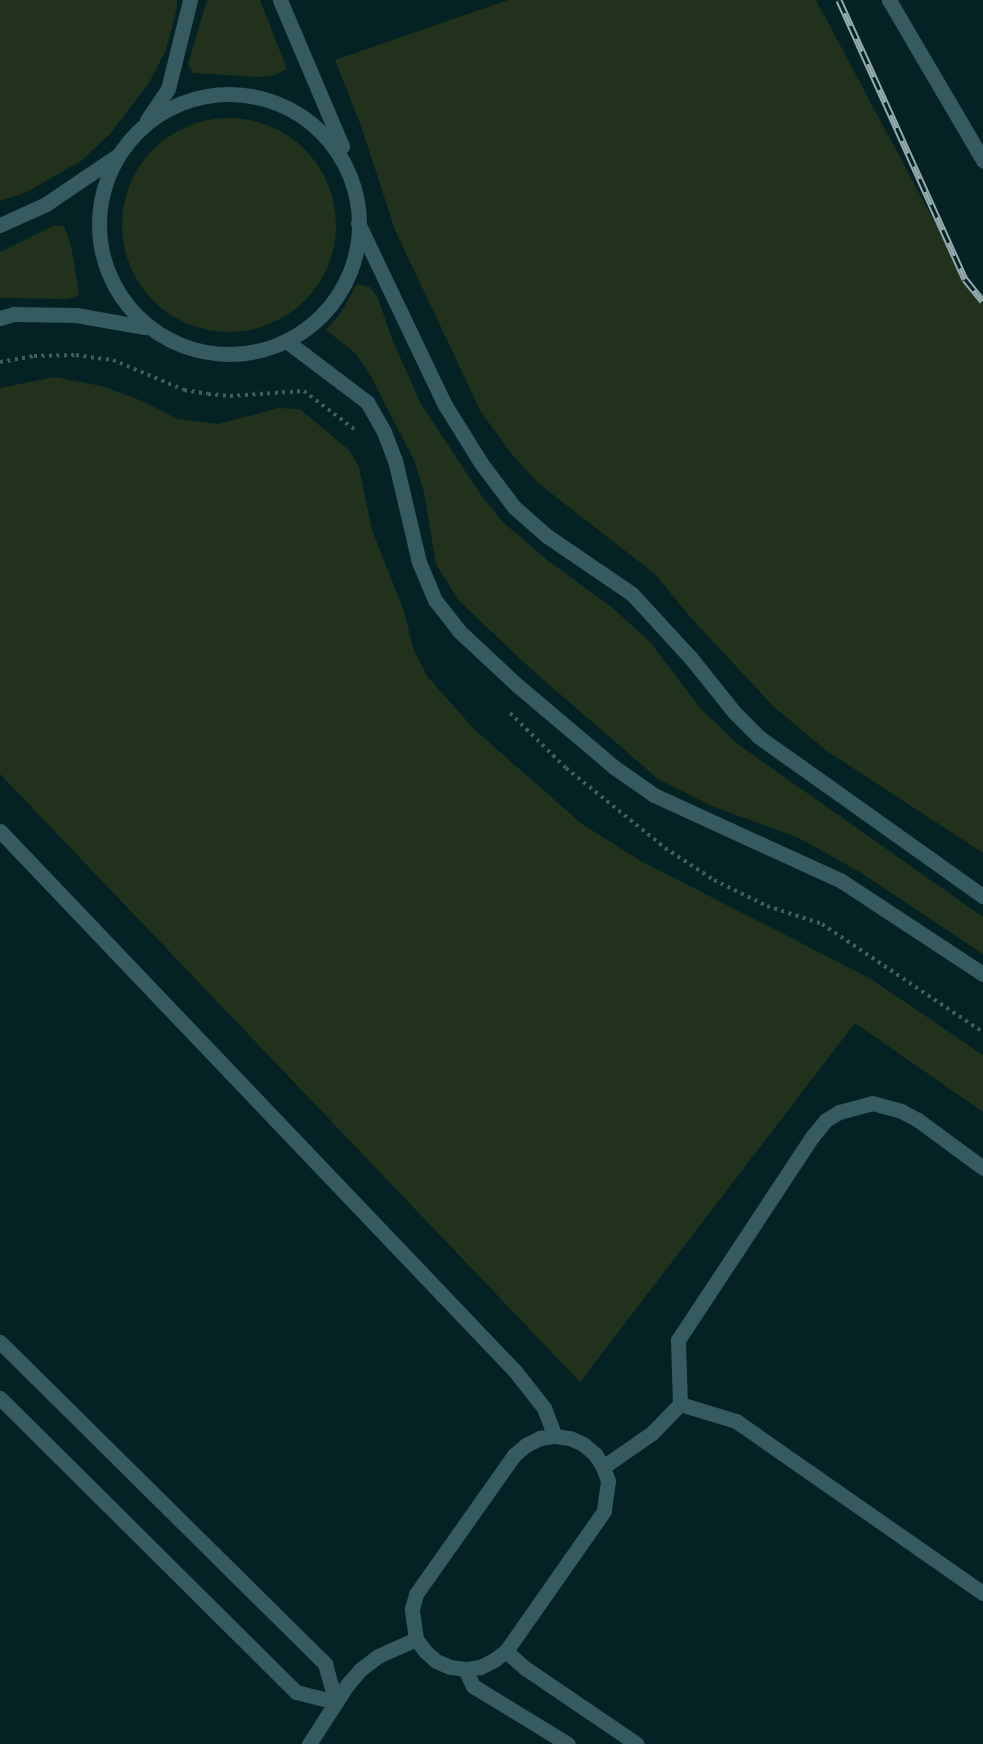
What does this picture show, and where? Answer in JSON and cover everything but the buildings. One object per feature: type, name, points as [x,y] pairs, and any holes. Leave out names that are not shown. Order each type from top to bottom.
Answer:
[{"type":"street","points":[[145,327],[117,290],[106,265],[99,239],[99,211],[104,185],[117,156],[142,126],[168,88],[190,0]]},
{"type":"street","points":[[0,318],[14,314],[76,315],[145,327],[177,343],[231,354],[289,343],[328,309],[343,287],[354,262],[358,223],[353,182],[346,155],[280,0]]},
{"type":"street","points":[[889,0],[983,160]]},
{"type":"street","points":[[142,126],[175,105],[201,97],[228,93],[255,96],[281,104],[305,117],[346,155]]},
{"type":"street","points":[[0,225],[46,204],[117,156]]},
{"type":"street","points":[[358,223],[445,405],[481,463],[514,507],[548,536],[632,594],[683,648],[734,712],[759,737],[983,896]]},
{"type":"street","points":[[289,343],[367,402],[395,460],[416,552],[435,600],[459,631],[517,685],[614,767],[654,795],[840,880],[983,974]]},
{"type":"street","points":[[0,831],[515,1371],[544,1408],[555,1437]]},
{"type":"street","points":[[603,1467],[652,1433],[680,1404],[678,1340],[805,1147],[826,1120],[840,1112],[872,1103],[901,1111],[918,1120],[983,1168]]},
{"type":"street","points":[[0,1342],[326,1664],[336,1702]]},
{"type":"street","points":[[0,1398],[296,1692],[336,1702]]},
{"type":"street","points":[[680,1404],[736,1421],[983,1593]]},
{"type":"street","points":[[540,1438],[570,1438],[583,1444],[595,1454],[603,1467],[608,1481],[604,1511],[506,1650],[495,1660],[480,1667],[465,1669],[436,1661],[425,1651],[416,1639],[412,1609],[416,1594],[514,1455],[526,1445],[540,1438]]},
{"type":"street","points":[[309,1744],[347,1685],[378,1656],[416,1639]]},
{"type":"street","points":[[506,1650],[525,1668],[638,1744]]},
{"type":"street","points":[[465,1669],[473,1686],[568,1744]]},
{"type":"green space","points":[[0,0],[177,0],[177,8],[166,50],[149,83],[110,134],[82,160],[25,193],[0,201]]},
{"type":"green space","points":[[207,0],[260,0],[287,69],[272,76],[261,77],[193,73],[188,64]]},
{"type":"green space","points":[[508,0],[816,0],[965,279],[983,304],[983,853],[827,751],[774,707],[691,618],[655,574],[538,483],[510,452],[481,412],[395,230],[361,126],[335,60]]},
{"type":"green space","points":[[229,118],[250,120],[279,131],[297,143],[311,157],[323,175],[331,194],[336,225],[334,246],[323,275],[311,293],[297,307],[279,319],[260,327],[229,332],[208,330],[179,319],[161,307],[147,293],[135,275],[127,256],[122,225],[124,204],[135,175],[147,157],[161,143],[179,131],[198,123]]},
{"type":"green space","points":[[55,225],[64,226],[71,245],[79,292],[77,296],[68,299],[0,298],[0,252]]},
{"type":"green space","points":[[357,284],[370,287],[378,298],[392,339],[421,404],[483,498],[504,523],[547,560],[613,608],[650,642],[701,709],[739,745],[983,917],[983,954],[858,871],[797,837],[711,806],[658,779],[530,668],[458,600],[436,564],[424,492],[414,460],[368,371],[354,352],[326,330],[340,314]]},
{"type":"green space","points":[[54,377],[102,386],[145,402],[177,419],[218,424],[279,408],[300,409],[349,450],[359,467],[372,530],[404,611],[414,651],[427,676],[475,730],[582,824],[641,861],[871,979],[983,1055],[983,1112],[855,1023],[580,1382],[0,774],[0,388]]},
{"type":"railway","points":[[839,0],[965,279],[983,301]]}]
